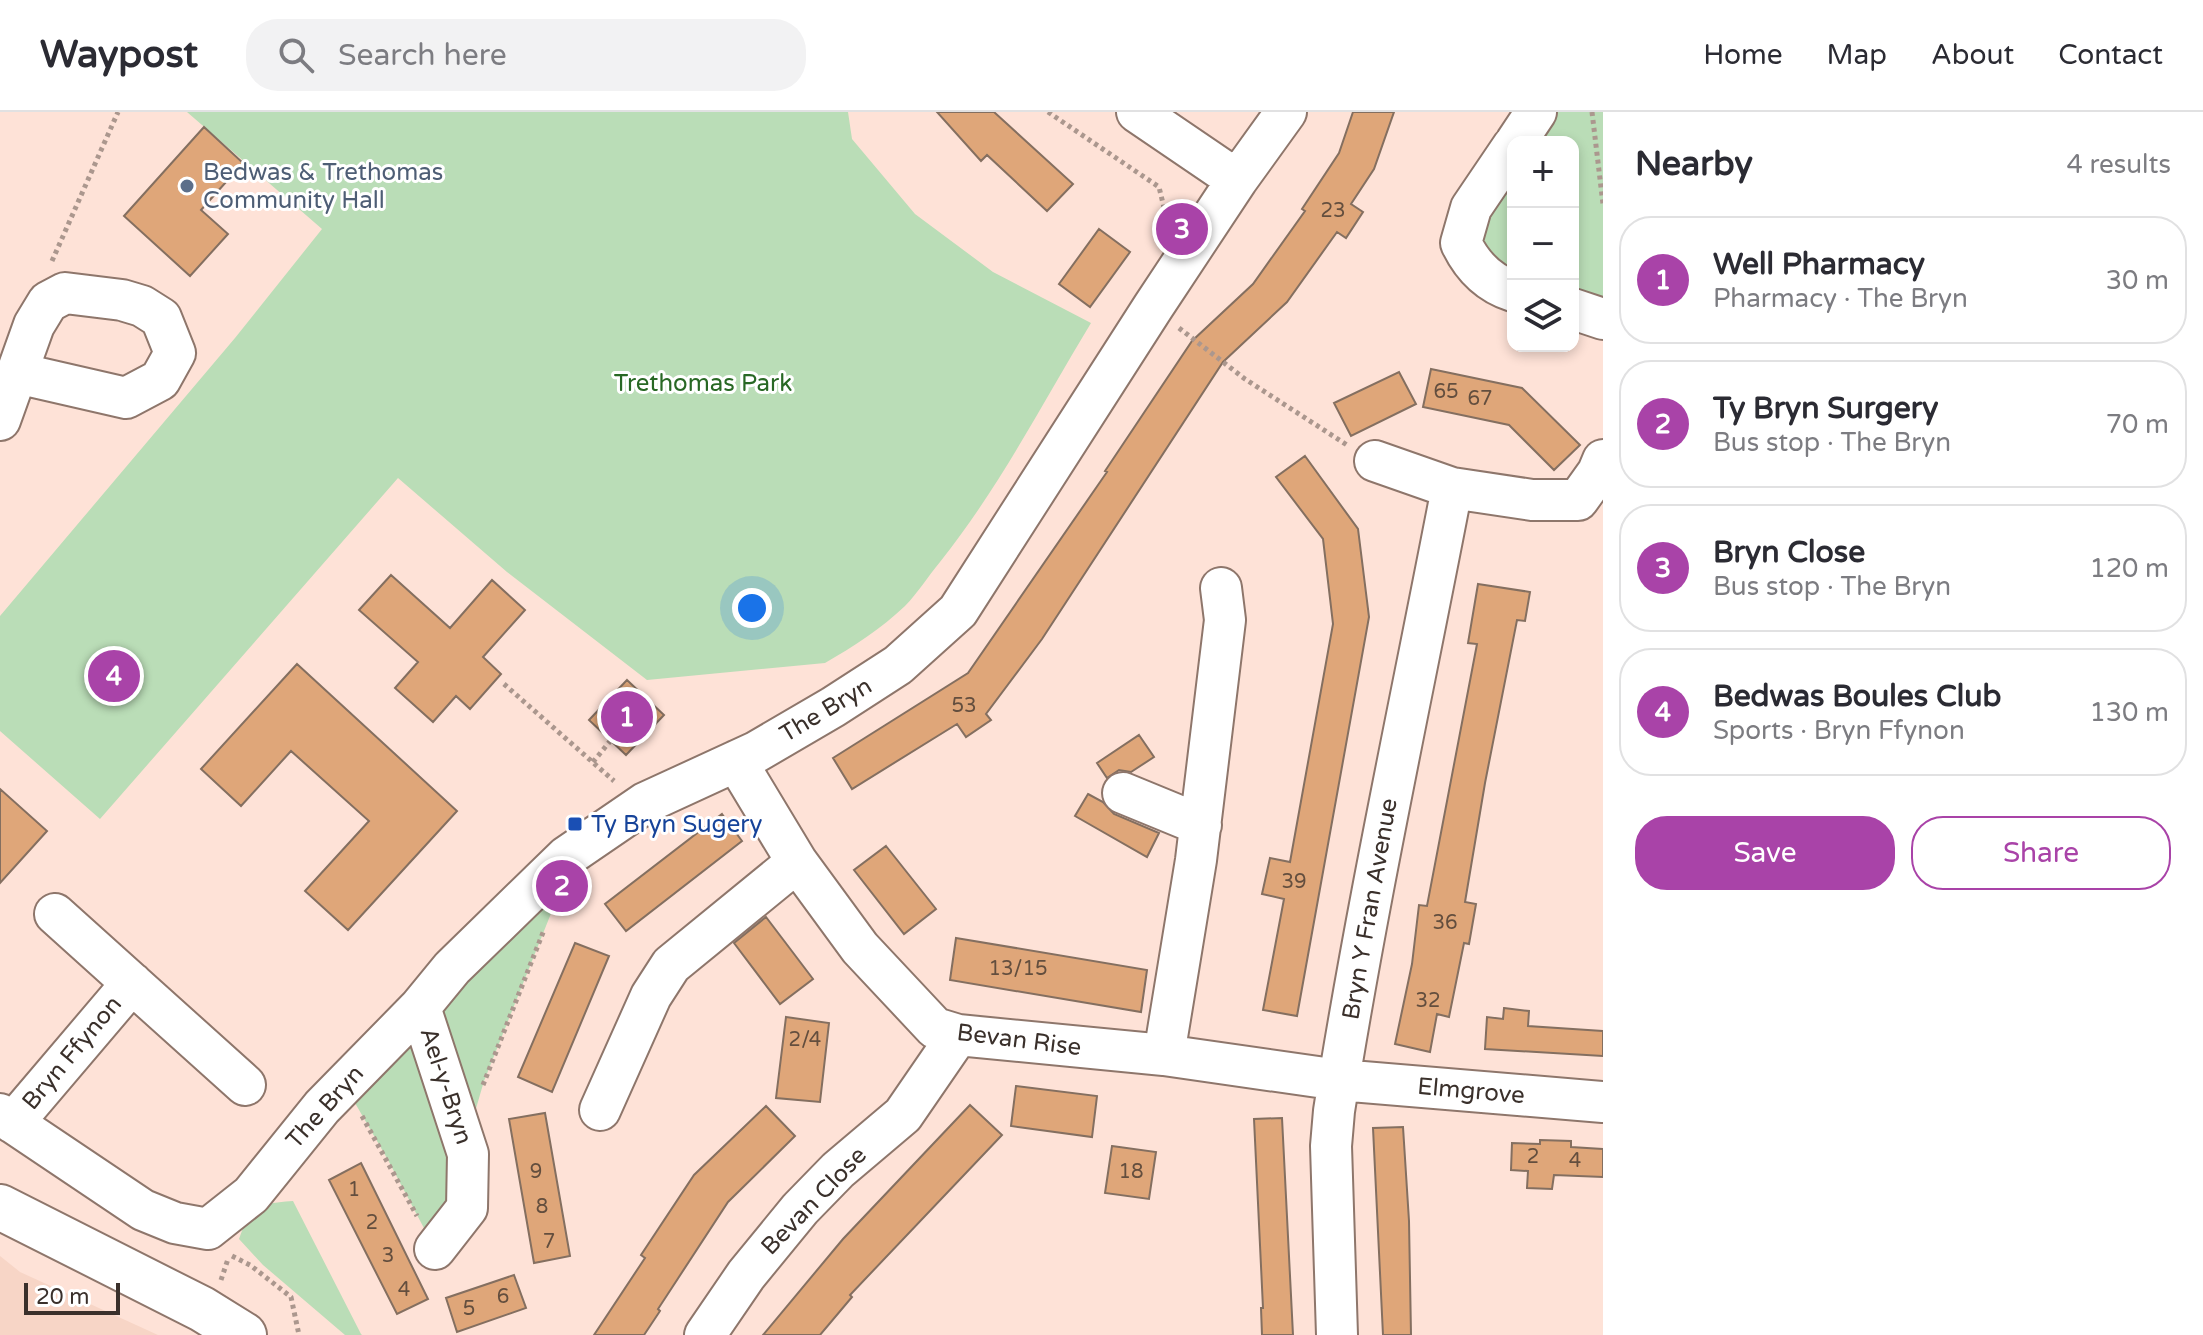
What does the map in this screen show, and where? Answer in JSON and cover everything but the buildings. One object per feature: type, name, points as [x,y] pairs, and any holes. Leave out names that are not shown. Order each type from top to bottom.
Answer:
[{"type":"main road","points":[[0,1207],[202,1309],[244,1335]]},
{"type":"street","points":[[1137,112],[1237,180]]},
{"type":"street","name":"The Bryn","points":[[208,1229],[251,1195],[344,1084],[420,1007],[452,968],[550,871],[642,805],[736,761],[833,707],[898,665],[958,611],[1153,307],[1286,112]]},
{"type":"street","points":[[1520,136],[1536,112]]},
{"type":"street","points":[[1507,154],[1471,208],[1461,243],[1471,263],[1498,286],[1507,289]]},
{"type":"street","points":[[1579,311],[1603,319]]},
{"type":"street","points":[[0,420],[13,361]]},
{"type":"street","points":[[1375,461],[1452,488],[1532,500],[1578,500],[1603,460]]},
{"type":"street","name":"Bryn Y Fran Avenue","points":[[1337,1335],[1331,1146],[1339,1080],[1373,882],[1452,488]]},
{"type":"street","points":[[1164,1055],[1201,825],[1225,620],[1221,588]]},
{"type":"street","name":"Bevan Rise","points":[[736,761],[797,862],[860,948],[935,1028],[958,1035],[1164,1055],[1339,1080]]},
{"type":"street","points":[[1123,793],[1201,825]]},
{"type":"street","points":[[600,1110],[651,996],[671,965],[797,862]]},
{"type":"street","name":"Bryn Ffynon","points":[[55,914],[245,1085]]},
{"type":"street","name":"Bryn Ffynon","points":[[6,1119],[132,983]]},
{"type":"street","name":"Ael-y-Bryn","points":[[420,1007],[465,1143],[469,1184],[467,1208],[435,1249]]},
{"type":"street","name":"Bevan Close","points":[[705,1335],[746,1275],[800,1209],[838,1170],[903,1115],[958,1035]]},
{"type":"street","name":"Elmgrove","points":[[1339,1080],[1603,1102]]},
{"type":"street","points":[[6,1119],[143,1210],[175,1223],[208,1229]]},
{"type":"path","points":[[51,263],[118,112]]},
{"type":"path","points":[[1048,112],[1159,187],[1179,268]]},
{"type":"path","points":[[1592,112],[1603,204]]},
{"type":"path","points":[[1153,307],[1245,379],[1375,461]]},
{"type":"path","points":[[504,684],[642,805]]},
{"type":"path","points":[[593,762],[611,740]]},
{"type":"path","points":[[465,1143],[484,1081],[546,925]]},
{"type":"path","points":[[344,1084],[435,1249]]},
{"type":"path","points":[[208,1229],[230,1255],[250,1265],[291,1297],[299,1335]]},
{"type":"shaded area","points":[[0,1256],[20,1272],[158,1335],[0,1335]]},
{"type":"green space","name":"Trethomas Park","points":[[187,112],[848,112],[852,139],[915,214],[993,272],[1091,323],[1001,475],[919,590],[887,622],[825,663],[647,680],[507,572],[398,478],[100,819],[0,731],[0,616],[235,338],[322,229]]},
{"type":"green space","points":[[1536,112],[1603,112],[1603,319],[1579,311],[1579,136],[1520,136]]},
{"type":"green space","points":[[1507,156],[1507,289],[1498,286],[1471,208]]},
{"type":"green space","points":[[550,871],[558,896],[484,1081],[435,1249],[344,1084]]},
{"type":"green space","points":[[293,1201],[362,1335],[345,1335],[263,1265],[239,1239],[247,1219],[257,1208]]},
{"type":"place","name":"Bedwas & Trethomas Community Hall","points":[[187,186]]},
{"type":"place","name":"Bryn Close","points":[[1182,229]]},
{"type":"place","name":"Bedwas Boules Club","points":[[114,676]]},
{"type":"place","name":"Well Pharmacy","points":[[627,717]]},
{"type":"place","name":"Ty Bryn Sugery","points":[[575,824]]},
{"type":"place","name":"Ty Bryn Surgery","points":[[562,886]]}]
